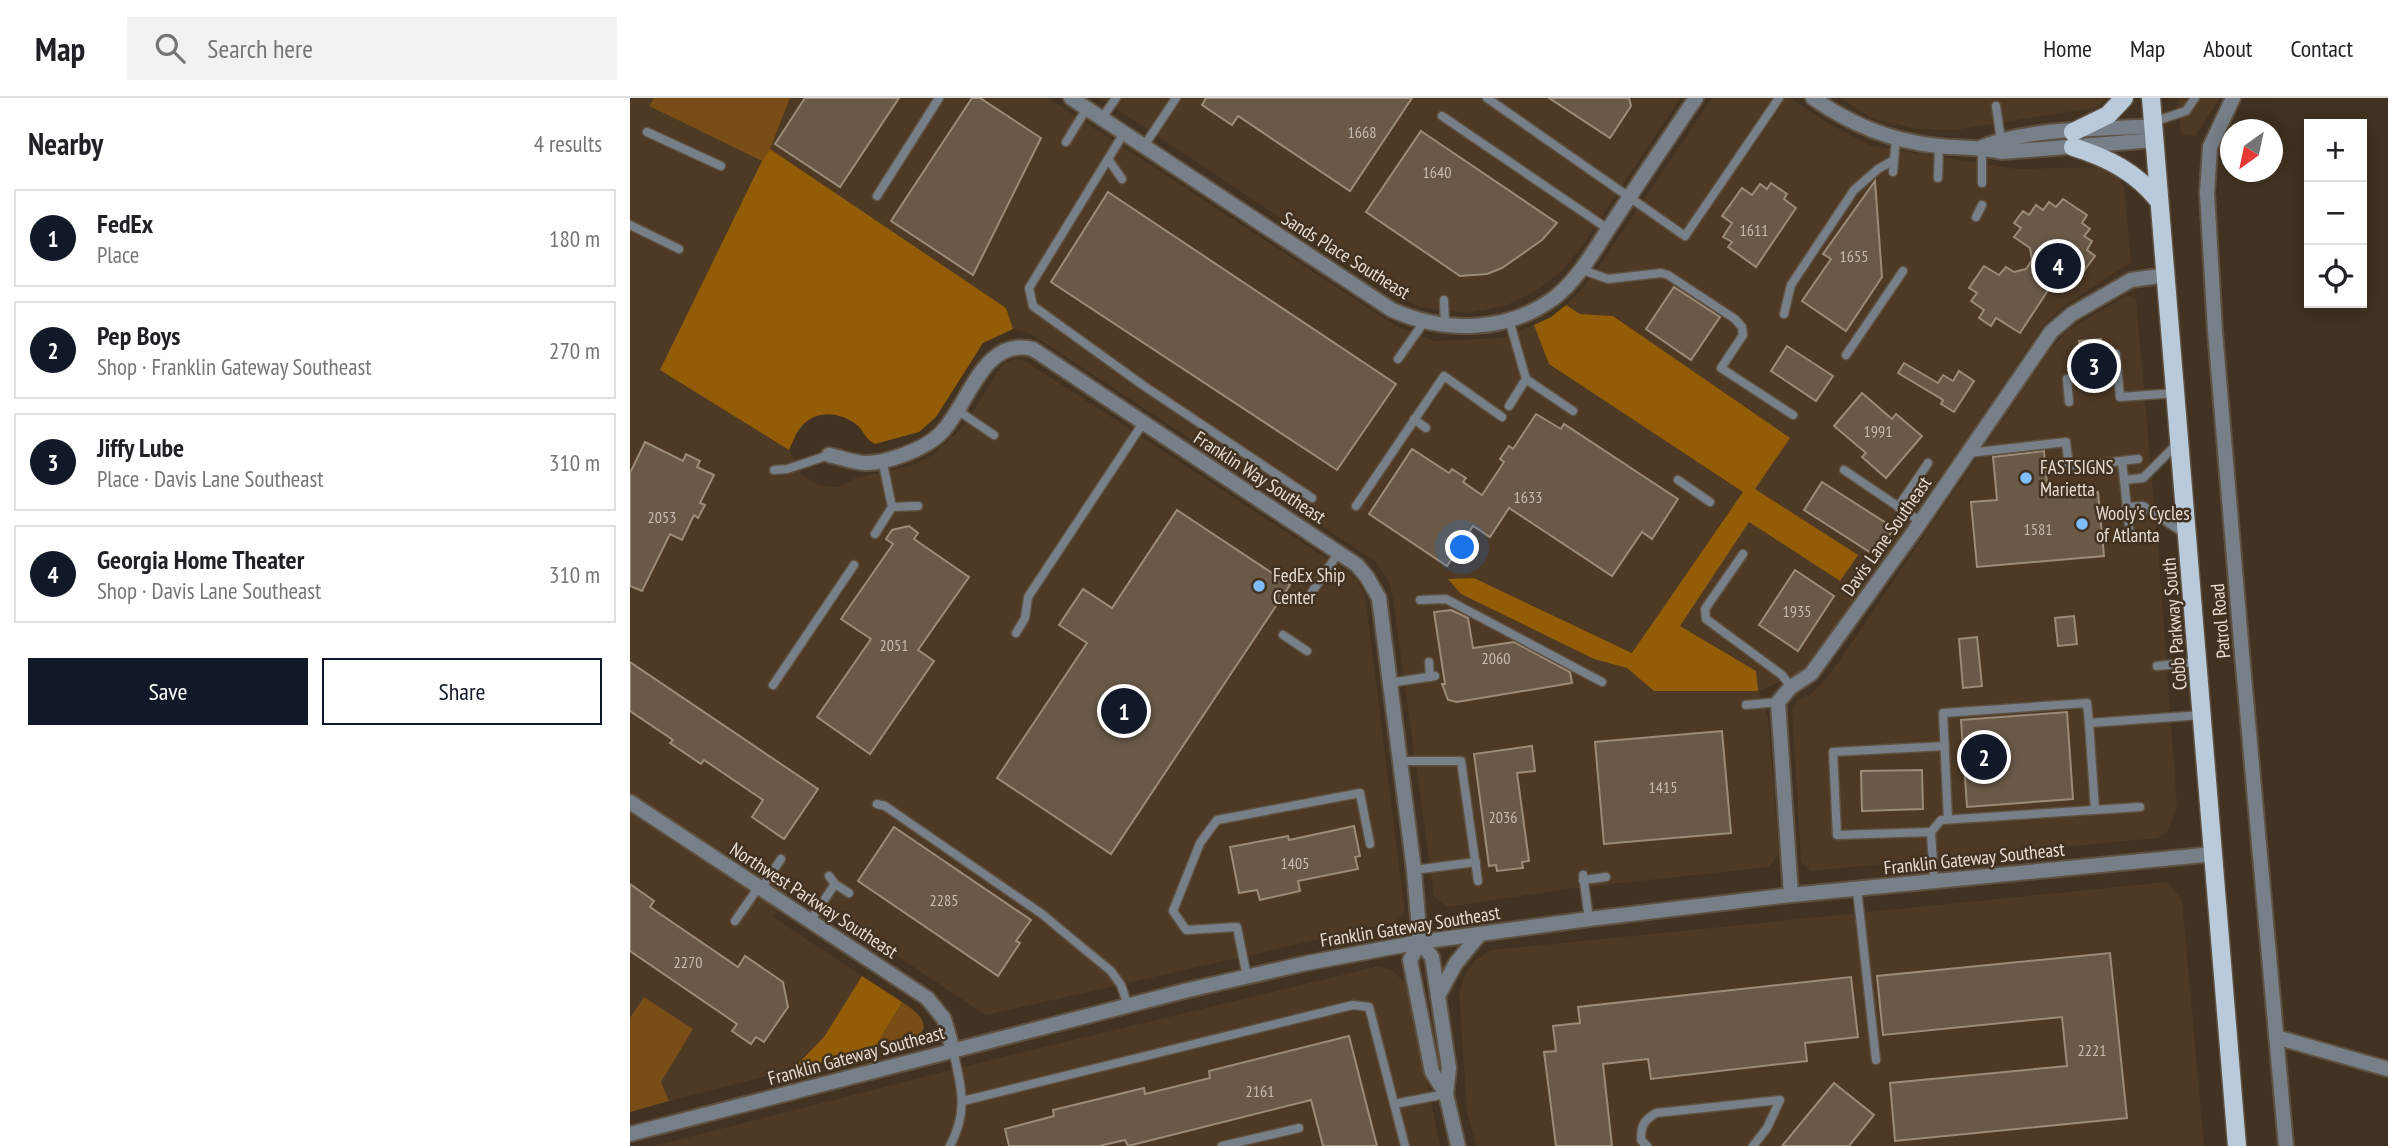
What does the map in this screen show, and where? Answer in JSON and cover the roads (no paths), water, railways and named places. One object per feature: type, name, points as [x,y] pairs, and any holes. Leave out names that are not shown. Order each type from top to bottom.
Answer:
[{"type":"main road","points":[[2124,98],[2108,115],[2073,139],[2125,168],[2159,201]]},
{"type":"main road","name":"Cobb Parkway South","points":[[2151,98],[2237,1146]]},
{"type":"street","name":"Sands Place Southeast","points":[[1071,98],[1392,310],[1424,322],[1457,327],[1509,320],[1555,298],[1580,269],[1696,98]]},
{"type":"street","points":[[1813,98],[1855,124],[1896,138],[1939,146],[1982,147],[2002,152],[2073,139],[2154,129]]},
{"type":"street","name":"Patrol Road","points":[[2233,98],[2210,147],[2207,193],[2215,331],[2236,587],[2286,1146]]},
{"type":"street","points":[[1982,147],[2001,139],[2023,135],[2073,139]]},
{"type":"street","name":"Davis Lane Southeast","points":[[1778,702],[1791,687],[1811,674],[1921,522],[2043,343],[2060,323],[2131,280],[2167,275]]},
{"type":"street","name":"Franklin Way Southeast","points":[[829,455],[865,463],[911,452],[927,445],[943,432],[989,362],[1009,348],[1021,346],[1033,349],[1357,565],[1379,598],[1414,870],[1419,942]]},
{"type":"street","points":[[1778,702],[1791,895]]},
{"type":"street","name":"Northwest Parkway Southeast","points":[[630,802],[927,998],[944,1019],[953,1050]]},
{"type":"street","name":"Franklin Gateway Southeast","points":[[630,1134],[1247,976],[1419,942],[1791,895],[2214,855]]},
{"type":"street","points":[[1438,996],[1456,963],[1479,934]]},
{"type":"street","points":[[1446,1094],[1449,1068],[1432,957],[1419,942],[1410,960],[1432,1072],[1446,1094],[1458,1146]]},
{"type":"street","points":[[2276,1037],[2388,1069]]},
{"type":"lane","points":[[877,196],[939,98]]},
{"type":"lane","points":[[1102,118],[1116,98]]},
{"type":"lane","points":[[1144,146],[1176,98]]},
{"type":"lane","points":[[1487,98],[1685,236],[1779,98]]},
{"type":"lane","points":[[2154,129],[2186,111],[2195,98]]},
{"type":"lane","points":[[1996,106],[2001,139]]},
{"type":"lane","points":[[1066,142],[1087,108]]},
{"type":"lane","points":[[1442,116],[1608,229]]},
{"type":"lane","points":[[647,132],[721,166]]},
{"type":"lane","points":[[1124,133],[1029,288],[1033,306],[1144,386],[1312,498]]},
{"type":"lane","points":[[1893,172],[1896,138]]},
{"type":"lane","points":[[1938,178],[1939,146]]},
{"type":"lane","points":[[1982,147],[1982,183]]},
{"type":"lane","points":[[1108,159],[1122,179]]},
{"type":"lane","points":[[1784,314],[1791,285],[1854,190],[1878,169],[1894,160]]},
{"type":"lane","points":[[1976,217],[1982,205]]},
{"type":"lane","points":[[630,225],[679,249]]},
{"type":"lane","points":[[1580,269],[1608,279],[1661,273],[1668,275],[1735,319],[1742,327],[1743,335],[1721,368],[1793,415]]},
{"type":"lane","points":[[1846,355],[1903,271]]},
{"type":"lane","points":[[1444,300],[1444,326]]},
{"type":"lane","points":[[1509,320],[1526,379],[1573,411]]},
{"type":"lane","points":[[1398,359],[1424,322]]},
{"type":"lane","points":[[2116,354],[2120,397],[2176,393]]},
{"type":"lane","points":[[2104,376],[2118,375]]},
{"type":"lane","points":[[1356,506],[1444,376],[1502,417]]},
{"type":"lane","points":[[2069,402],[2067,379],[2085,377]]},
{"type":"lane","points":[[1509,406],[1526,379]]},
{"type":"lane","points":[[957,410],[994,435]]},
{"type":"lane","points":[[1414,419],[1426,428]]},
{"type":"lane","points":[[1016,633],[1025,618],[1028,597],[1143,422]]},
{"type":"lane","points":[[2124,480],[2143,478],[2180,440]]},
{"type":"lane","points":[[1969,453],[2066,442],[2068,467],[2138,459]]},
{"type":"lane","points":[[774,470],[829,455]]},
{"type":"lane","points":[[875,534],[892,508],[882,459]]},
{"type":"lane","points":[[2122,461],[2130,535]]},
{"type":"lane","points":[[1898,507],[1928,463]]},
{"type":"lane","points":[[1844,470],[1921,522]]},
{"type":"lane","points":[[1678,480],[1710,502]]},
{"type":"lane","points":[[892,508],[918,506]]},
{"type":"lane","points":[[2127,507],[2143,506],[2188,536]]},
{"type":"lane","points":[[1310,595],[1339,552]]},
{"type":"lane","points":[[1743,554],[1706,609],[1706,619],[1782,675],[1791,687]]},
{"type":"lane","points":[[773,685],[854,565]]},
{"type":"lane","points":[[1420,600],[1446,599],[1602,682]]},
{"type":"lane","points":[[1283,635],[1307,651]]},
{"type":"lane","points":[[1389,683],[1433,676],[1429,662]]},
{"type":"lane","points":[[2157,666],[2198,662]]},
{"type":"lane","points":[[1746,705],[1778,702]]},
{"type":"lane","points":[[1948,819],[1943,713],[2087,703],[2095,810]]},
{"type":"lane","points":[[2089,723],[2202,715]]},
{"type":"lane","points":[[1931,832],[1837,835],[1833,752],[1945,746]]},
{"type":"lane","points":[[1400,761],[1461,761],[1478,881]]},
{"type":"lane","points":[[1247,976],[1237,927],[1186,930],[1174,911],[1200,843],[1217,820],[1360,793],[1370,844]]},
{"type":"lane","points":[[877,804],[885,806],[1042,914],[1111,971],[1121,985],[1128,1006]]},
{"type":"lane","points":[[1934,881],[1931,832],[1936,823],[1948,819],[2140,807]]},
{"type":"lane","points":[[735,921],[782,859]]},
{"type":"lane","points":[[1414,870],[1476,862]]},
{"type":"lane","points":[[1589,919],[1583,878],[1606,877]]},
{"type":"lane","points":[[810,921],[832,880],[849,893]]},
{"type":"lane","points":[[1857,889],[1876,1060]]},
{"type":"lane","points":[[963,1101],[1353,1005],[1369,1007],[1405,1146]]},
{"type":"lane","points":[[951,1146],[962,1115],[963,1101],[953,1050]]},
{"type":"lane","points":[[1394,1104],[1446,1094]]},
{"type":"lane","points":[[1647,1146],[1641,1140],[1641,1126],[1656,1113],[1780,1100],[1753,1146]]},
{"type":"lane","points":[[1222,1146],[1299,1128]]},
{"type":"place","name":"Georgia Home Theater","points":[[2058,266]]},
{"type":"place","name":"Jiffy Lube","points":[[2094,366]]},
{"type":"place","name":"FASTSIGNS Marietta","points":[[2026,478]]},
{"type":"place","name":"Wooly's Cycles of Atlanta","points":[[2082,524]]},
{"type":"place","name":"FedEx Ship Center","points":[[1259,586]]},
{"type":"place","name":"FedEx","points":[[1124,711]]},
{"type":"place","name":"Pep Boys","points":[[1984,757]]}]
